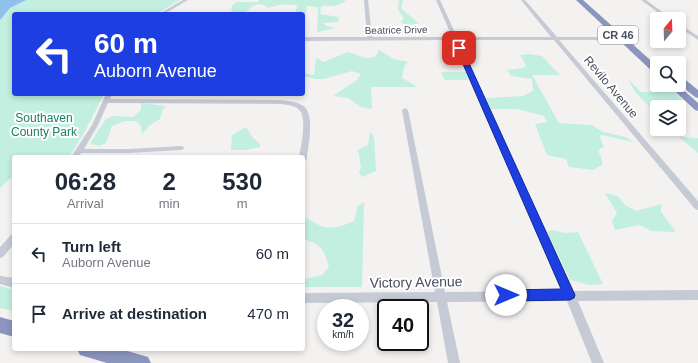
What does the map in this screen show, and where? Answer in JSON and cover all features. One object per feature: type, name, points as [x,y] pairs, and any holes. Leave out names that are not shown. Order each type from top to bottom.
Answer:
[{"type":"highway","name":"CR 46","points":[[579,0],[650,65]]},
{"type":"highway","name":"CR 46","points":[[588,0],[650,53]]},
{"type":"highway","points":[[686,85],[698,95]]},
{"type":"highway","points":[[681,92],[698,108]]},
{"type":"highway","points":[[0,325],[12,328]]},
{"type":"highway","points":[[94,351],[142,363]]},
{"type":"street","points":[[165,12],[186,0]]},
{"type":"street","points":[[366,0],[370,39]]},
{"type":"street","points":[[438,0],[570,295],[598,363]]},
{"type":"street","name":"Revilo Avenue","points":[[523,0],[698,207]]},
{"type":"street","points":[[643,0],[660,12]]},
{"type":"street","points":[[686,30],[698,38]]},
{"type":"street","name":"Beatrice Drive","points":[[305,39],[609,38]]},
{"type":"street","points":[[77,154],[96,125],[108,96]]},
{"type":"street","points":[[106,101],[293,103],[302,108],[307,117],[303,155]]},
{"type":"street","points":[[405,110],[454,363]]},
{"type":"street","points":[[77,154],[180,148]]},
{"type":"street","points":[[0,254],[12,240]]},
{"type":"street","points":[[0,280],[12,283]]},
{"type":"street","name":"Victory Avenue","points":[[305,298],[698,295]]},
{"type":"green space","name":"Southaven County Park","points":[[0,0],[180,0],[159,12],[12,12],[12,96],[103,96],[84,133],[70,155],[12,155],[12,177],[0,188]]},
{"type":"green space","points":[[259,0],[346,0],[337,5],[321,6],[320,14],[339,17],[338,22],[323,23],[326,26],[336,28],[317,32],[318,7],[307,6],[305,19],[305,12],[294,12],[296,11],[297,5],[289,4],[268,8],[259,4],[251,7],[246,12],[231,12],[232,6],[236,2],[258,2]]},
{"type":"green space","points":[[399,0],[403,0],[401,8],[419,24],[405,25],[401,22],[404,19],[398,9]]},
{"type":"green space","points":[[379,50],[394,59],[408,62],[404,67],[402,78],[418,87],[371,87],[372,109],[361,107],[348,98],[333,96],[357,80],[361,74],[352,71],[324,79],[305,76],[305,73],[314,75],[316,58],[323,62],[348,52],[365,58],[375,57]]},
{"type":"green space","points":[[529,54],[542,56],[560,75],[532,75],[559,123],[592,125],[603,132],[626,137],[633,142],[601,135],[600,138],[604,147],[598,150],[602,160],[602,165],[593,170],[569,167],[566,159],[547,155],[535,124],[547,122],[544,116],[517,109],[491,109],[486,98],[523,96],[533,91],[532,79],[511,76],[507,70],[523,68],[526,65],[520,55]]},
{"type":"green space","points":[[441,72],[466,72],[468,80],[445,80]]},
{"type":"green space","points":[[628,79],[641,92],[674,92],[683,100],[650,100],[650,107],[635,92]]},
{"type":"green space","points":[[141,103],[166,106],[163,109],[160,119],[150,125],[142,134],[141,126],[137,121],[125,121],[112,126],[106,143],[99,146],[90,143],[106,119],[113,116],[133,117],[141,110]]},
{"type":"green space","points":[[246,127],[253,138],[260,144],[260,147],[246,150],[231,150],[232,135]]},
{"type":"green space","points":[[370,131],[374,137],[376,171],[362,177],[359,173],[361,166],[358,150],[368,145]]},
{"type":"green space","points":[[679,137],[698,138],[698,153]]},
{"type":"green space","points":[[605,193],[618,196],[625,205],[636,211],[661,204],[661,212],[676,232],[652,231],[639,225],[615,230],[612,221],[617,213]]},
{"type":"green space","points":[[364,202],[362,287],[305,287],[305,279],[322,275],[329,267],[326,256],[321,248],[314,243],[305,240],[305,218],[321,226],[340,226],[354,221],[358,206]]},
{"type":"green space","points":[[553,230],[564,233],[578,232],[603,284],[590,285],[570,280],[547,232]]},
{"type":"green space","points":[[0,286],[12,289],[12,311],[0,308]]},
{"type":"water","points":[[0,0],[26,0],[10,8],[0,20]]},
{"type":"route","points":[[459,48],[570,295],[506,295]]}]
